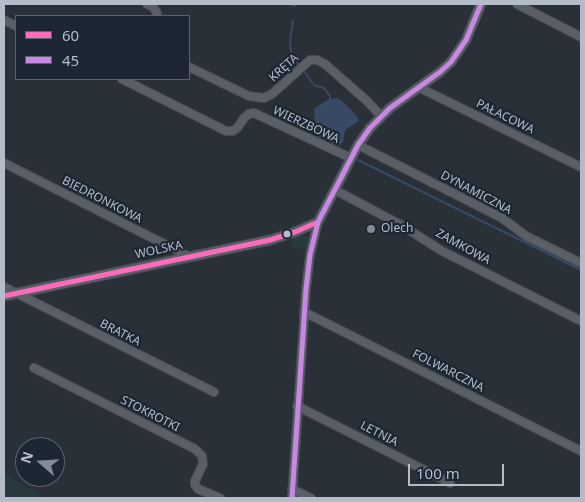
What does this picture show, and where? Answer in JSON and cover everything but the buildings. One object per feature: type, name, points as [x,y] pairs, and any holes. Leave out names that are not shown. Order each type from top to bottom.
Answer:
[{"type":"street","points":[[147,4],[153,7],[156,15]]},
{"type":"street","points":[[292,498],[304,312],[310,255],[318,222],[358,145],[370,128],[380,116],[440,72],[457,55],[466,40],[481,4]]},
{"type":"street","points":[[517,4],[581,37]]},
{"type":"street","name":"KRĘTA","points":[[190,67],[249,96],[264,98],[272,94],[310,60],[317,60],[325,64],[367,101],[380,116]]},
{"type":"street","name":"WIERZBOWA","points":[[124,80],[226,131],[232,132],[248,114],[254,113],[351,158]]},
{"type":"street","name":"PAŁACOWA","points":[[418,87],[581,167]]},
{"type":"street","name":"DYNAMICZNA","points":[[358,145],[502,218],[526,236],[581,263]]},
{"type":"street","name":"BIEDRONKOWA","points":[[4,163],[190,257]]},
{"type":"street","name":"ZAMKOWA","points":[[335,190],[402,225],[470,265],[581,321]]},
{"type":"street","name":"WOLSKA","points":[[4,296],[282,237],[318,222]]},
{"type":"street","name":"BRATKA","points":[[4,287],[214,392]]},
{"type":"street","name":"FOLWARCZNA","points":[[304,312],[581,451]]},
{"type":"street","name":"STOKROTKI","points":[[34,368],[195,449],[202,456],[203,464],[195,485],[198,489],[220,498]]},
{"type":"street","name":"LETNIA","points":[[297,406],[450,483]]},
{"type":"street","points":[[292,489],[310,498]]},
{"type":"green space","points":[[301,234],[308,236],[310,239],[308,247],[303,250],[293,247],[291,242],[294,236]]},
{"type":"green space","points":[[4,473],[15,480],[15,487],[26,487],[45,498],[4,498]]},
{"type":"water","points":[[337,98],[357,116],[359,121],[345,130],[343,142],[337,148],[316,136],[314,110],[330,99]]},
{"type":"waterway","points":[[290,4],[295,6],[295,4]]},
{"type":"waterway","points":[[293,20],[290,41],[291,52],[294,60],[299,65]]},
{"type":"waterway","points":[[304,71],[314,85],[324,88],[330,96],[330,101]]},
{"type":"waterway","points":[[358,160],[581,270]]},
{"type":"transit line","name":"45","points":[[292,498],[306,289],[310,255],[318,222],[358,145],[370,128],[390,108],[451,62],[466,40],[481,4]]},
{"type":"transit line","name":"60","points":[[4,296],[270,240],[318,222]]},
{"type":"place","name":"Olech","points":[[371,229]]}]
